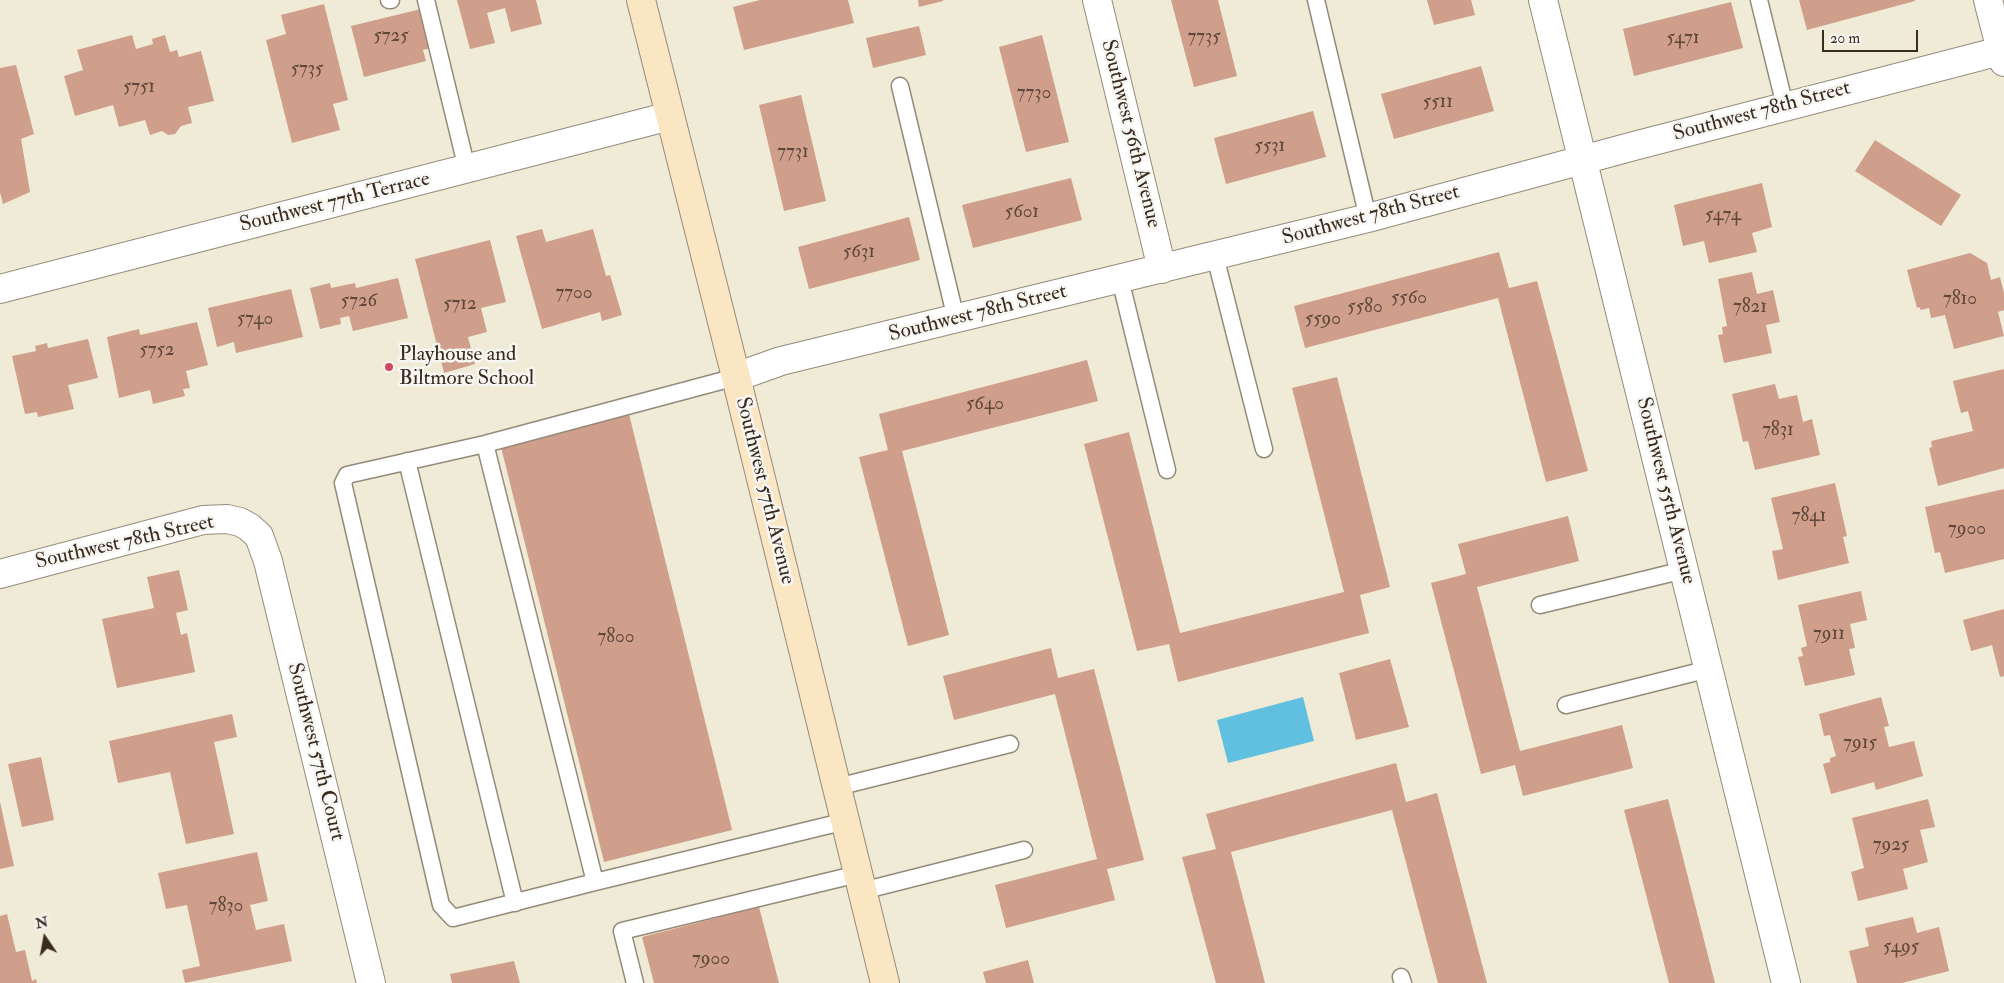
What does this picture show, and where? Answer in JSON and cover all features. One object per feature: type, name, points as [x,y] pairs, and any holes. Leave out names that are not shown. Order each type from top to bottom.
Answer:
[{"type":"main road","name":"Southwest 57th Avenue","points":[[641,0],[885,983]]},
{"type":"street","name":"Southwest 56th Avenue","points":[[1097,0],[1162,269]]},
{"type":"street","name":"Southwest 55th Avenue","points":[[1542,0],[1786,983]]},
{"type":"street","points":[[1988,0],[2003,54]]},
{"type":"street","name":"Southwest 78th Street","points":[[736,377],[781,362],[1368,218],[1785,106],[2003,54]]},
{"type":"street","name":"Southwest 77th Terrace","points":[[0,289],[670,116]]},
{"type":"street","name":"Southwest 78th Street","points":[[0,574],[203,520],[227,519],[249,527]]},
{"type":"street","name":"Southwest 57th Court","points":[[249,527],[259,536],[268,561],[371,983]]},
{"type":"lane","points":[[426,0],[467,169]]},
{"type":"lane","points":[[1316,0],[1368,218]]},
{"type":"lane","points":[[1760,0],[1785,106]]},
{"type":"lane","points":[[900,86],[956,319]]},
{"type":"lane","points":[[1215,256],[1264,449]]},
{"type":"lane","points":[[1120,279],[1167,470]]},
{"type":"lane","points":[[736,377],[485,444],[347,475],[343,483],[441,905],[453,918],[846,821]]},
{"type":"lane","points":[[485,444],[595,882]]},
{"type":"lane","points":[[407,462],[516,903]]},
{"type":"lane","points":[[1540,605],[1684,570]]},
{"type":"lane","points":[[1566,705],[1709,669]]},
{"type":"lane","points":[[837,787],[1010,744]]},
{"type":"lane","points":[[635,983],[622,931],[1024,850]]},
{"type":"water","points":[[1303,697],[1314,741],[1228,763],[1217,720]]},
{"type":"building","points":[[457,0],[536,0],[542,24],[511,32],[505,8],[487,13],[495,43],[470,49]]},
{"type":"building","points":[[760,0],[848,0],[854,23],[744,50],[733,7]]},
{"type":"building","points":[[918,0],[943,0],[943,1],[919,7]]},
{"type":"building","points":[[1171,0],[1218,0],[1237,76],[1194,87]]},
{"type":"building","points":[[1427,0],[1471,0],[1475,15],[1434,25]]},
{"type":"building","points":[[1799,0],[1915,0],[1915,1],[1807,30]]},
{"type":"building","points":[[1731,2],[1743,48],[1634,76],[1623,29]]},
{"type":"building","points":[[324,4],[348,100],[333,104],[340,130],[292,143],[266,40],[286,34],[281,15]]},
{"type":"building","points":[[421,9],[431,48],[423,50],[426,61],[364,77],[351,26]]},
{"type":"building","points":[[919,26],[926,55],[873,68],[866,38]]},
{"type":"building","points":[[132,35],[136,49],[153,44],[152,39],[165,35],[170,52],[177,50],[179,57],[201,51],[214,101],[188,107],[192,123],[181,126],[175,134],[168,135],[162,131],[150,135],[145,120],[119,127],[113,105],[75,116],[64,76],[83,70],[77,50]]},
{"type":"building","points":[[1042,35],[1069,142],[1026,152],[999,47]]},
{"type":"building","points":[[16,65],[34,134],[21,139],[30,192],[3,204],[0,192],[0,68]]},
{"type":"building","points":[[1481,66],[1494,111],[1394,139],[1381,94]]},
{"type":"building","points":[[801,95],[826,201],[784,211],[759,105]]},
{"type":"building","points":[[1313,111],[1326,157],[1226,184],[1214,138]]},
{"type":"building","points":[[1875,140],[1961,195],[1941,226],[1855,171]]},
{"type":"building","points":[[1071,178],[1082,220],[973,248],[962,205]]},
{"type":"building","points":[[1762,183],[1772,227],[1752,233],[1757,252],[1709,263],[1704,241],[1683,246],[1674,205]]},
{"type":"building","points":[[909,217],[920,260],[809,289],[798,247]]},
{"type":"building","points":[[542,229],[546,242],[593,229],[606,276],[610,275],[622,315],[602,321],[600,312],[542,329],[516,236]]},
{"type":"building","points":[[490,240],[506,302],[481,308],[487,332],[468,337],[475,364],[444,373],[415,259]]},
{"type":"building","points":[[1499,252],[1509,288],[1537,281],[1588,471],[1546,482],[1498,298],[1305,348],[1294,306]]},
{"type":"building","points":[[1970,253],[1987,263],[1991,280],[2000,277],[2004,293],[2004,310],[1998,312],[2004,336],[1954,349],[1945,315],[1931,318],[1929,308],[1921,310],[1919,307],[1917,308],[1907,270]]},
{"type":"building","points":[[1752,272],[1757,294],[1773,290],[1780,322],[1766,325],[1772,353],[1724,363],[1718,335],[1723,334],[1722,327],[1727,326],[1718,279]]},
{"type":"building","points":[[398,278],[408,318],[353,331],[349,316],[340,318],[341,324],[320,329],[310,288],[330,283],[331,288],[355,283],[356,288]]},
{"type":"building","points":[[291,289],[303,337],[236,353],[234,342],[217,347],[208,308]]},
{"type":"building","points":[[197,322],[208,365],[186,371],[190,388],[183,389],[185,396],[153,404],[150,390],[119,398],[107,337],[139,329],[140,335]]},
{"type":"building","points":[[88,339],[98,378],[68,385],[74,409],[38,417],[37,412],[25,414],[12,356],[36,351],[35,346],[47,343],[48,348]]},
{"type":"building","points":[[1087,360],[1098,401],[902,451],[949,635],[908,646],[859,457],[888,450],[879,414]]},
{"type":"building","points":[[2004,369],[2004,468],[1938,486],[1929,448],[1932,447],[1931,441],[1973,431],[1968,411],[1961,413],[1953,381]]},
{"type":"building","points":[[1337,377],[1390,587],[1360,595],[1369,633],[1178,682],[1169,644],[1137,651],[1084,444],[1129,432],[1180,633],[1344,592],[1292,388]]},
{"type":"building","points":[[1775,384],[1779,399],[1797,395],[1803,422],[1812,419],[1820,455],[1755,470],[1748,441],[1743,442],[1732,394]]},
{"type":"building","points":[[629,414],[732,830],[604,862],[501,447]]},
{"type":"building","points":[[1835,483],[1847,536],[1843,537],[1849,563],[1778,580],[1772,551],[1783,549],[1771,498]]},
{"type":"building","points":[[2004,489],[2004,559],[1945,573],[1940,552],[1935,553],[1925,507]]},
{"type":"building","points":[[1568,516],[1579,561],[1477,587],[1520,751],[1622,725],[1633,768],[1523,796],[1515,765],[1481,774],[1431,583],[1466,574],[1458,544]]},
{"type":"building","points":[[179,570],[188,610],[176,613],[181,635],[187,633],[195,672],[117,688],[102,619],[154,608],[147,577]]},
{"type":"building","points":[[1861,591],[1867,620],[1850,624],[1855,648],[1849,649],[1855,675],[1805,686],[1798,657],[1803,656],[1801,648],[1807,646],[1798,605]]},
{"type":"building","points":[[2004,609],[2004,676],[2000,677],[1992,645],[1971,651],[1963,620]]},
{"type":"building","points":[[1051,648],[1058,678],[1094,669],[1144,860],[1107,869],[1115,900],[1006,928],[995,885],[1097,859],[1055,694],[954,720],[943,676]]},
{"type":"building","points":[[1390,659],[1409,727],[1356,740],[1339,673]]},
{"type":"building","points":[[1881,697],[1889,726],[1884,727],[1889,747],[1914,741],[1923,776],[1876,790],[1874,782],[1831,794],[1823,764],[1830,762],[1830,758],[1836,756],[1830,735],[1824,736],[1819,714]]},
{"type":"building","points":[[232,714],[237,737],[214,742],[234,834],[186,844],[170,772],[118,783],[109,741]]},
{"type":"building","points":[[41,757],[54,820],[22,827],[8,764]]},
{"type":"building","points":[[1396,763],[1406,802],[1437,793],[1487,983],[1438,983],[1392,810],[1231,852],[1265,983],[1216,983],[1182,857],[1216,849],[1206,814]]},
{"type":"building","points":[[1668,799],[1715,983],[1669,983],[1624,810]]},
{"type":"building","points":[[1928,799],[1935,827],[1920,830],[1928,862],[1903,869],[1908,889],[1858,901],[1851,872],[1864,868],[1852,818]]},
{"type":"building","points":[[0,802],[14,866],[0,869]]},
{"type":"building","points":[[257,852],[268,901],[250,905],[256,930],[284,924],[292,961],[185,983],[182,970],[200,966],[187,905],[166,909],[158,873]]},
{"type":"building","points":[[759,907],[779,983],[654,983],[642,937]]},
{"type":"building","points":[[7,914],[16,952],[25,950],[32,981],[36,979],[37,983],[0,983],[0,916]]},
{"type":"building","points":[[1913,917],[1917,933],[1939,927],[1949,971],[1902,983],[1857,983],[1849,951],[1869,946],[1865,928]]},
{"type":"building","points":[[1028,960],[1034,983],[986,983],[983,972]]},
{"type":"building","points":[[514,961],[520,983],[452,983],[450,974]]},
{"type":"place","name":"Playhouse and Biltmore School","points":[[389,367]]}]
